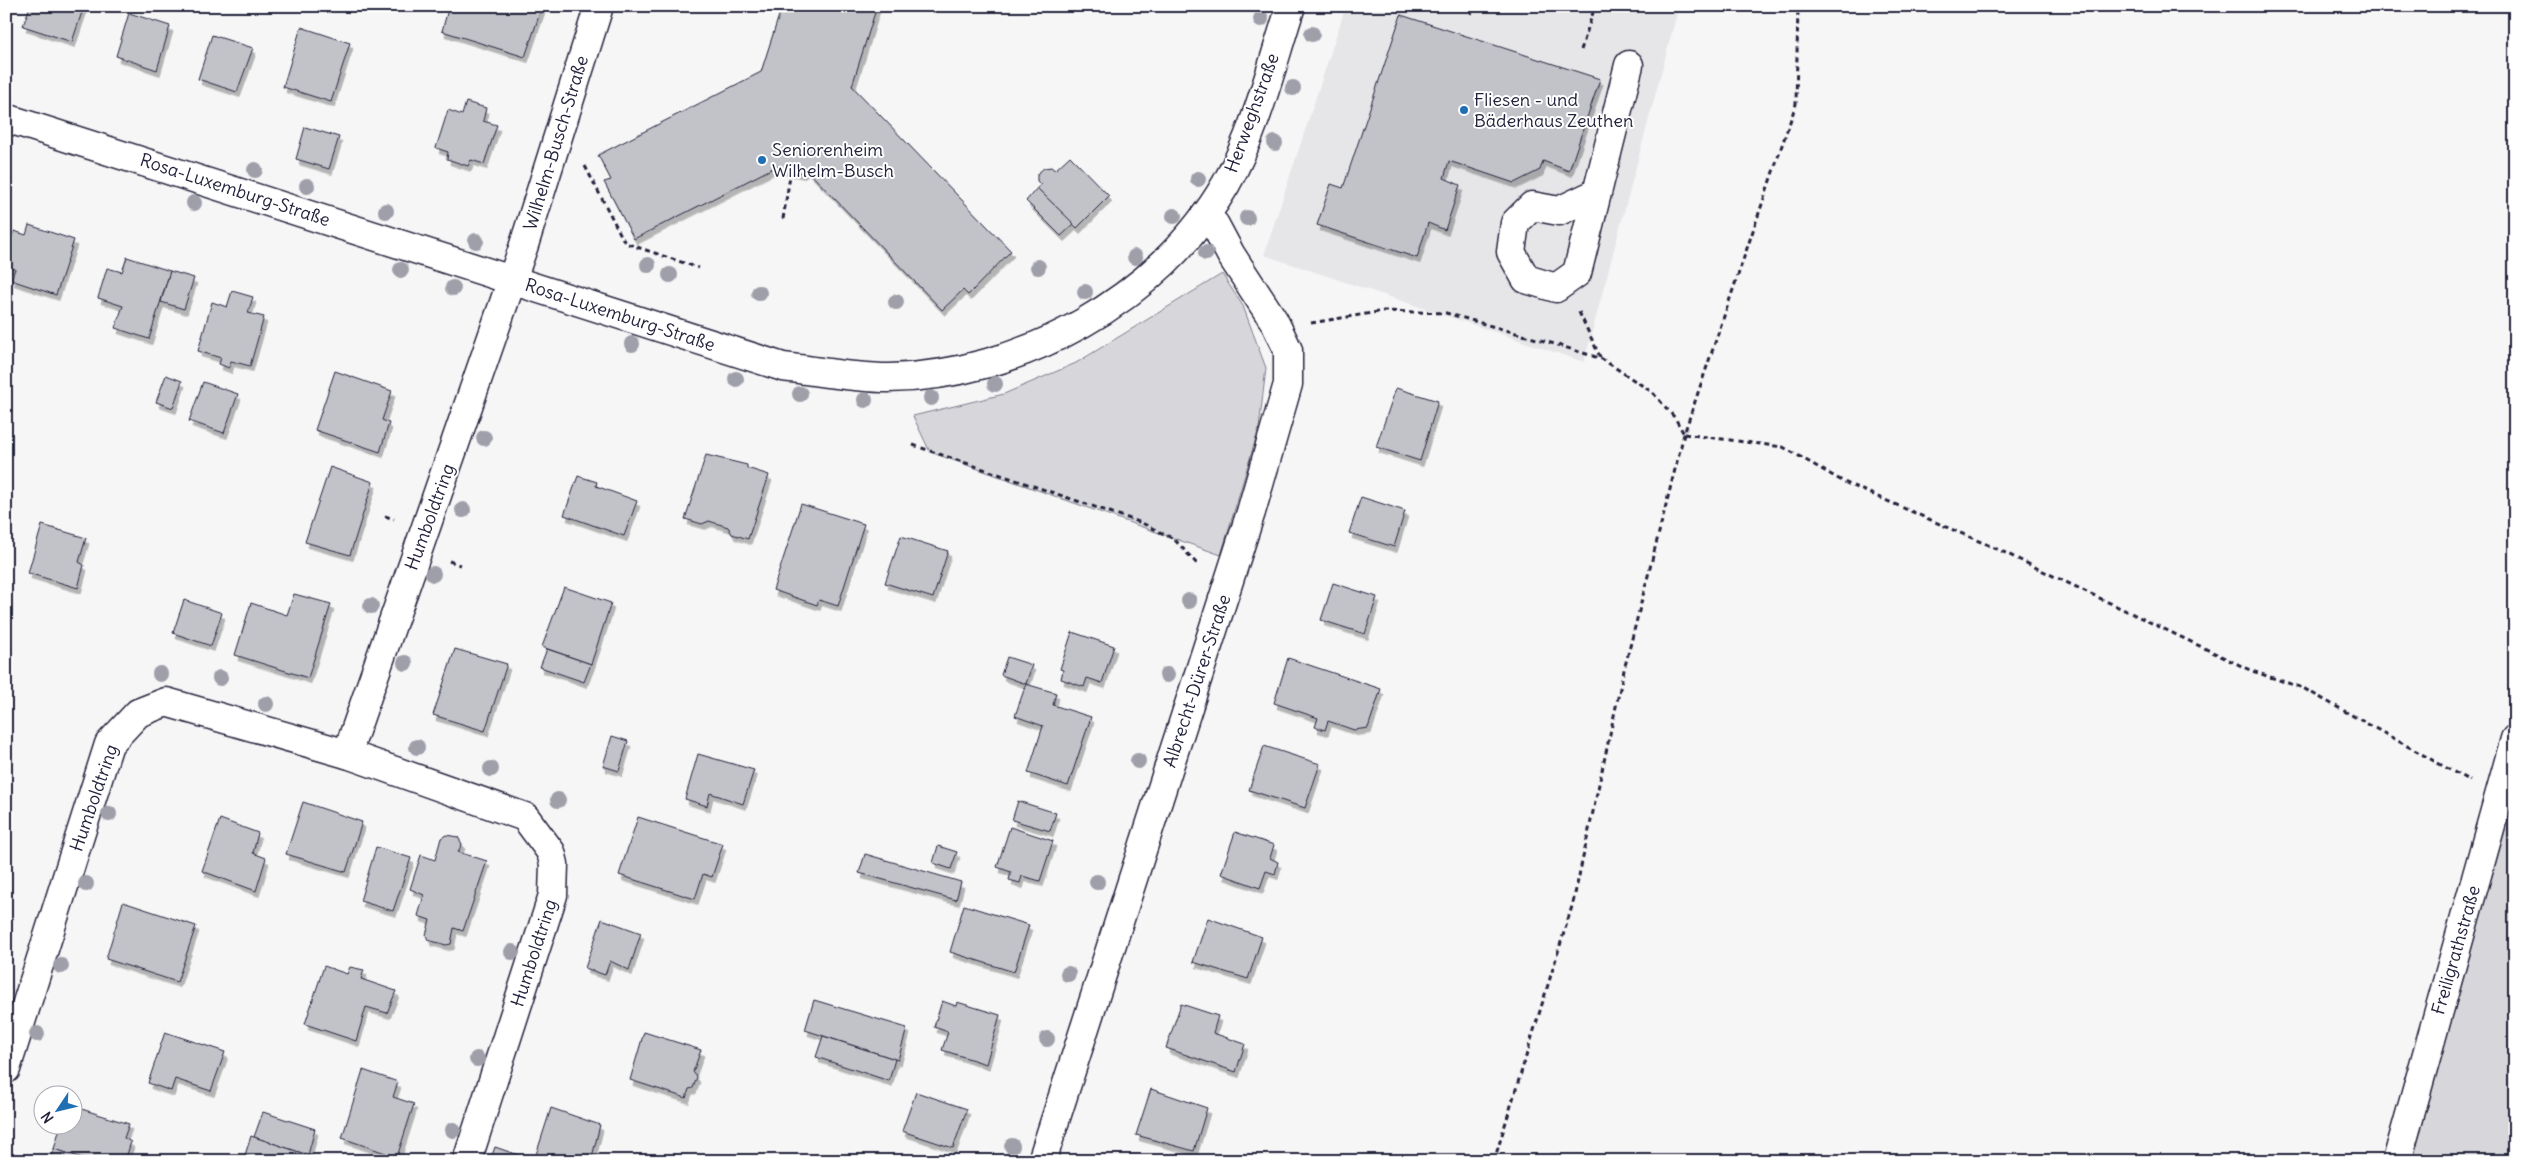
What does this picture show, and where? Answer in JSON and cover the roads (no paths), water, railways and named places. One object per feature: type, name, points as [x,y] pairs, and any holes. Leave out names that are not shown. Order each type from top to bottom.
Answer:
[{"type":"street","name":"Wilhelm-Busch-Straße","points":[[510,279],[524,243],[599,6]]},
{"type":"street","name":"Herweghstraße","points":[[1205,216],[1226,184],[1238,159],[1291,6]]},
{"type":"street","points":[[1597,193],[1559,211],[1532,206],[1515,223],[1511,252],[1526,279],[1556,288],[1577,273],[1597,193],[1629,65]]},
{"type":"street","name":"Rosa-Luxemburg-Straße","points":[[6,118],[783,367],[859,377],[889,378],[955,372],[993,362],[1074,327],[1126,294],[1167,260],[1205,216]]},
{"type":"street","name":"Albrecht-Dürer-Straße","points":[[1042,1161],[1225,592],[1288,384],[1288,350],[1231,255],[1215,224],[1205,216]]},
{"type":"street","name":"Humboldtring","points":[[346,754],[465,418],[510,279]]},
{"type":"street","name":"Humboldtring","points":[[6,1069],[109,744],[138,713],[166,702],[346,754],[525,816],[551,852],[554,864],[553,895],[467,1161]]},
{"type":"street","name":"Freiligrathstraße","points":[[2397,1161],[2515,739]]},
{"type":"place","name":"Fliesen - und Bäderhaus Zeuthen","points":[[1464,110]]},
{"type":"place","name":"Seniorenheim Wilhelm-Busch","points":[[762,160]]}]
